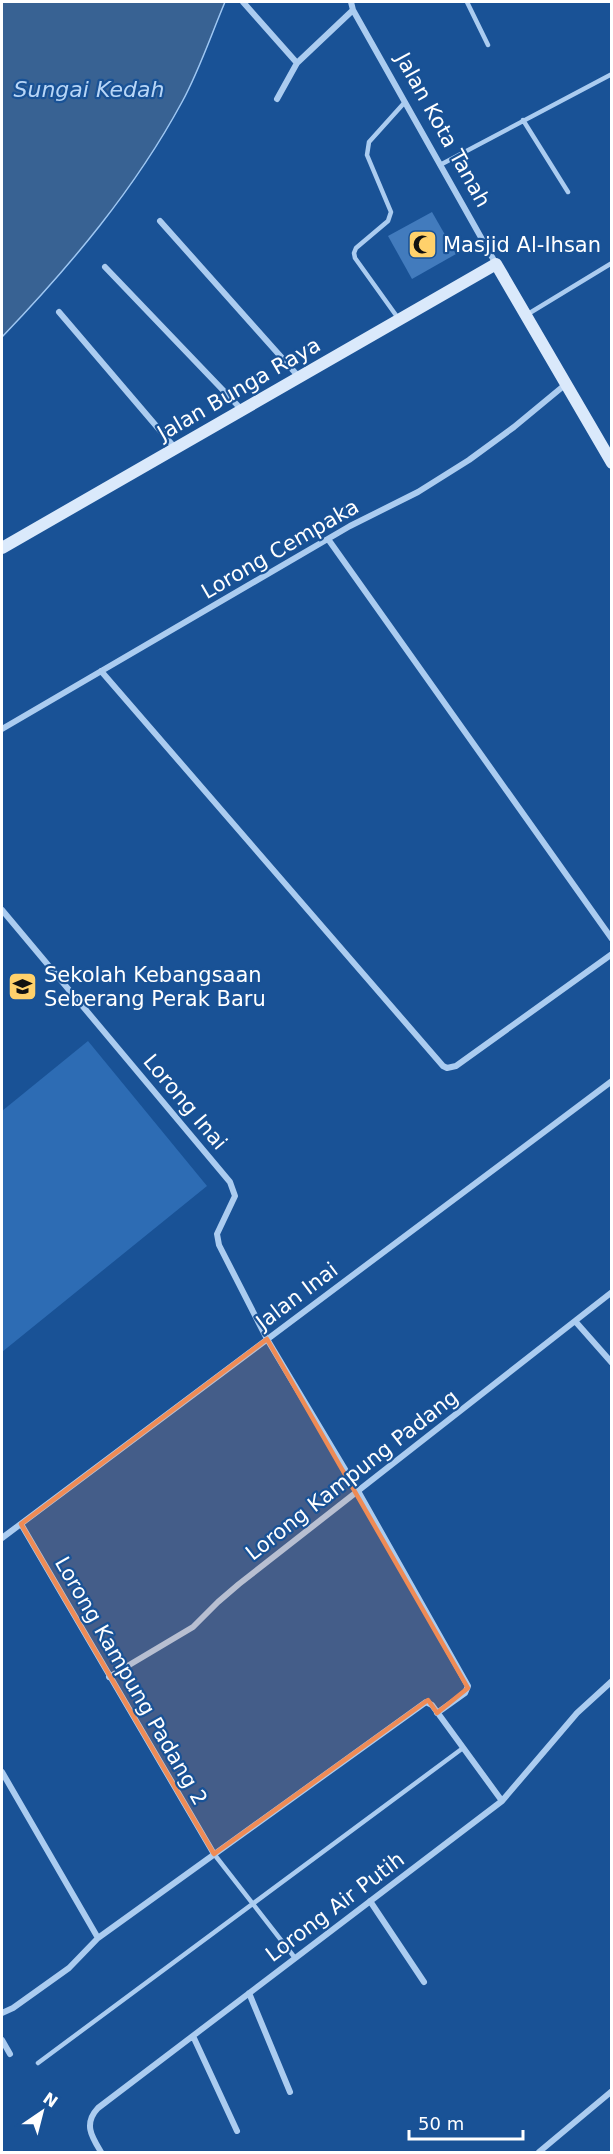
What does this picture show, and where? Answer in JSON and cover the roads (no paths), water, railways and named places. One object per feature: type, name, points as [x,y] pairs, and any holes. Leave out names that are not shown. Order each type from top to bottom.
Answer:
[{"type":"street","points":[[243,2],[297,63]]},
{"type":"street","name":"Jalan Kota Tanah","points":[[351,2],[353,10],[496,264],[612,463]]},
{"type":"street","points":[[277,99],[297,63],[353,10]]},
{"type":"street","points":[[160,221],[299,377]]},
{"type":"street","name":"Jalan Bunga Raya","points":[[2,548],[496,264]]},
{"type":"street","points":[[105,267],[242,410]]},
{"type":"street","points":[[59,312],[175,448]]},
{"type":"street","name":"Lorong Cempaka","points":[[2,729],[328,539],[418,492],[469,460],[566,384]]},
{"type":"street","points":[[328,539],[612,939]]},
{"type":"street","points":[[101,671],[442,1066],[447,1068],[456,1066],[612,954]]},
{"type":"street","name":"Lorong Inai","points":[[2,910],[230,1182],[236,1196],[219,1228],[217,1239],[267,1339]]},
{"type":"street","name":"Jalan Inai","points":[[2,1538],[612,1081]]},
{"type":"street","name":"Lorong Kampung Padang","points":[[109,1677],[193,1627],[226,1595],[612,1293]]},
{"type":"street","points":[[575,1321],[612,1364]]},
{"type":"street","points":[[267,1339],[358,1491],[468,1686],[465,1693],[437,1713]]},
{"type":"street","name":"Lorong Kampung Padang 2","points":[[21,1524],[214,1854]]},
{"type":"street","name":"Lorong Air Putih","points":[[101,2152],[90,2130],[89,2124],[93,2113],[502,1801],[577,1713],[612,1681]]},
{"type":"street","points":[[2,2013],[13,2008],[69,1968],[98,1938],[424,1703],[430,1703],[502,1801]]},
{"type":"street","points":[[2,1772],[98,1938]]},
{"type":"street","points":[[370,1901],[424,1982]]},
{"type":"street","points":[[249,1993],[290,2091]]},
{"type":"street","points":[[193,2036],[237,2131]]},
{"type":"street","points":[[2,2040],[10,2054]]},
{"type":"street","points":[[539,2152],[611,2094]]},
{"type":"lane","points":[[467,2],[488,45]]},
{"type":"lane","points":[[440,165],[612,74]]},
{"type":"lane","points":[[399,320],[354,253],[356,248],[390,217],[391,212],[367,155],[367,148],[369,142],[405,102]]},
{"type":"lane","points":[[523,120],[568,192]]},
{"type":"lane","points":[[525,315],[612,263]]},
{"type":"lane","points":[[38,2063],[463,1748]]},
{"type":"lane","points":[[214,1854],[295,1958]]},
{"type":"water","name":"Sungai Kedah","points":[[2,2],[225,2],[188,90],[144,165],[100,226],[2,337]]},
{"type":"place","name":"Masjid Al-Ihsan","points":[[422,245]]},
{"type":"place","name":"Sekolah Kebangsaan Seberang Perak Baru","points":[[23,987]]}]
